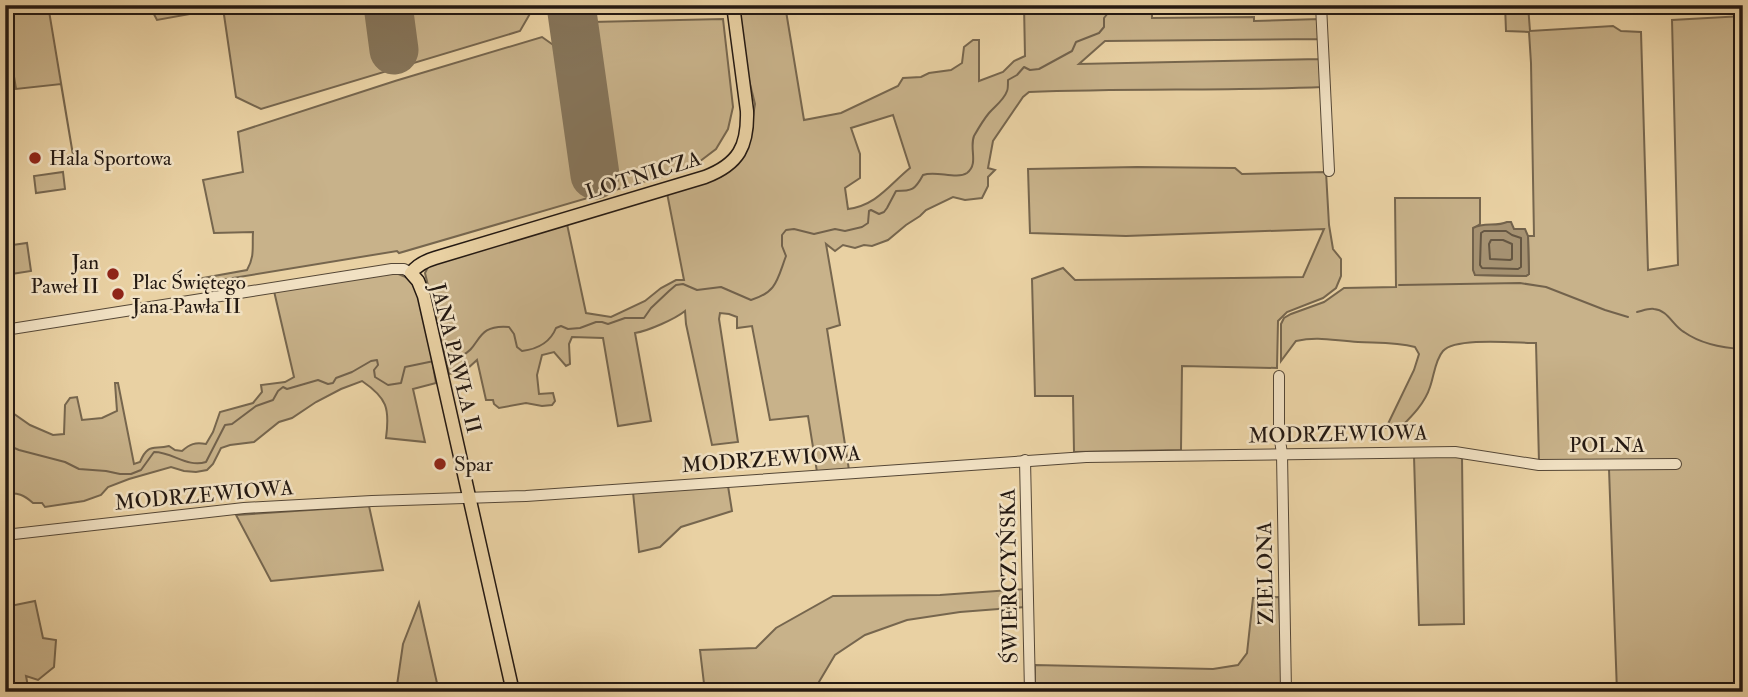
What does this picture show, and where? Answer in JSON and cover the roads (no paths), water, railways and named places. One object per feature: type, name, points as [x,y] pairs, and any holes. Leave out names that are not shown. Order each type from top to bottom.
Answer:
[{"type":"main road","name":"LOTNICZA","points":[[411,273],[424,262],[435,258],[705,177],[726,167],[740,152],[747,124],[733,5]]},
{"type":"main road","name":"JANA PAWŁA II","points":[[411,273],[421,287],[513,692]]},
{"type":"street","points":[[1321,5],[1329,171]]},
{"type":"street","name":"JANA PAWŁA II","points":[[5,330],[392,269],[404,269],[411,273]]},
{"type":"street","name":"ZIELONA","points":[[1279,376],[1286,692]]},
{"type":"street","name":"MODRZEWIOWA","points":[[5,535],[244,508],[526,496],[1026,460],[1455,452],[1539,465]]},
{"type":"street","name":"ŚWIERCZYŃSKA","points":[[1026,460],[1030,692]]},
{"type":"street","name":"POLNA","points":[[1539,465],[1676,464]]},
{"type":"water","points":[[1511,222],[1514,229],[1525,229],[1528,236],[1529,274],[1475,275],[1473,228]]},
{"type":"waterway","points":[[443,360],[468,352],[484,332],[498,327],[509,327],[517,347],[522,351],[543,344],[556,328],[561,326],[568,329],[580,328],[596,322],[608,324],[625,318],[644,318],[676,285],[683,284],[697,290],[721,287],[751,300],[760,297],[771,289],[780,272],[786,256],[782,246],[782,235],[786,230],[794,229],[814,234],[862,227],[868,223],[869,211],[879,214],[884,212],[896,191],[912,189],[923,175],[957,176],[967,173],[973,161],[974,136],[987,115],[1006,94],[1008,80],[1024,67],[1030,70],[1039,69],[1072,51],[1076,42],[1099,33],[1104,27],[1104,18],[1120,5]]},
{"type":"waterway","points":[[1399,285],[1520,283],[1546,287],[1628,317]]},
{"type":"waterway","points":[[1637,312],[1659,310],[1680,329],[1698,340],[1743,349]]},
{"type":"waterway","points":[[5,444],[65,462],[79,469],[120,474],[141,470],[154,452],[193,463],[206,462],[225,425],[232,424],[256,406],[273,400],[283,387],[287,389],[318,380],[333,383],[336,378],[377,360],[375,377],[388,385],[401,383],[405,367],[434,361]]},
{"type":"place","name":"Hala Sportowa","points":[[35,158]]},
{"type":"place","name":"Jan Paweł II","points":[[113,274]]},
{"type":"place","name":"Plac Świętego Jana Pawła II","points":[[118,294]]},
{"type":"place","name":"Spar","points":[[440,464]]}]
